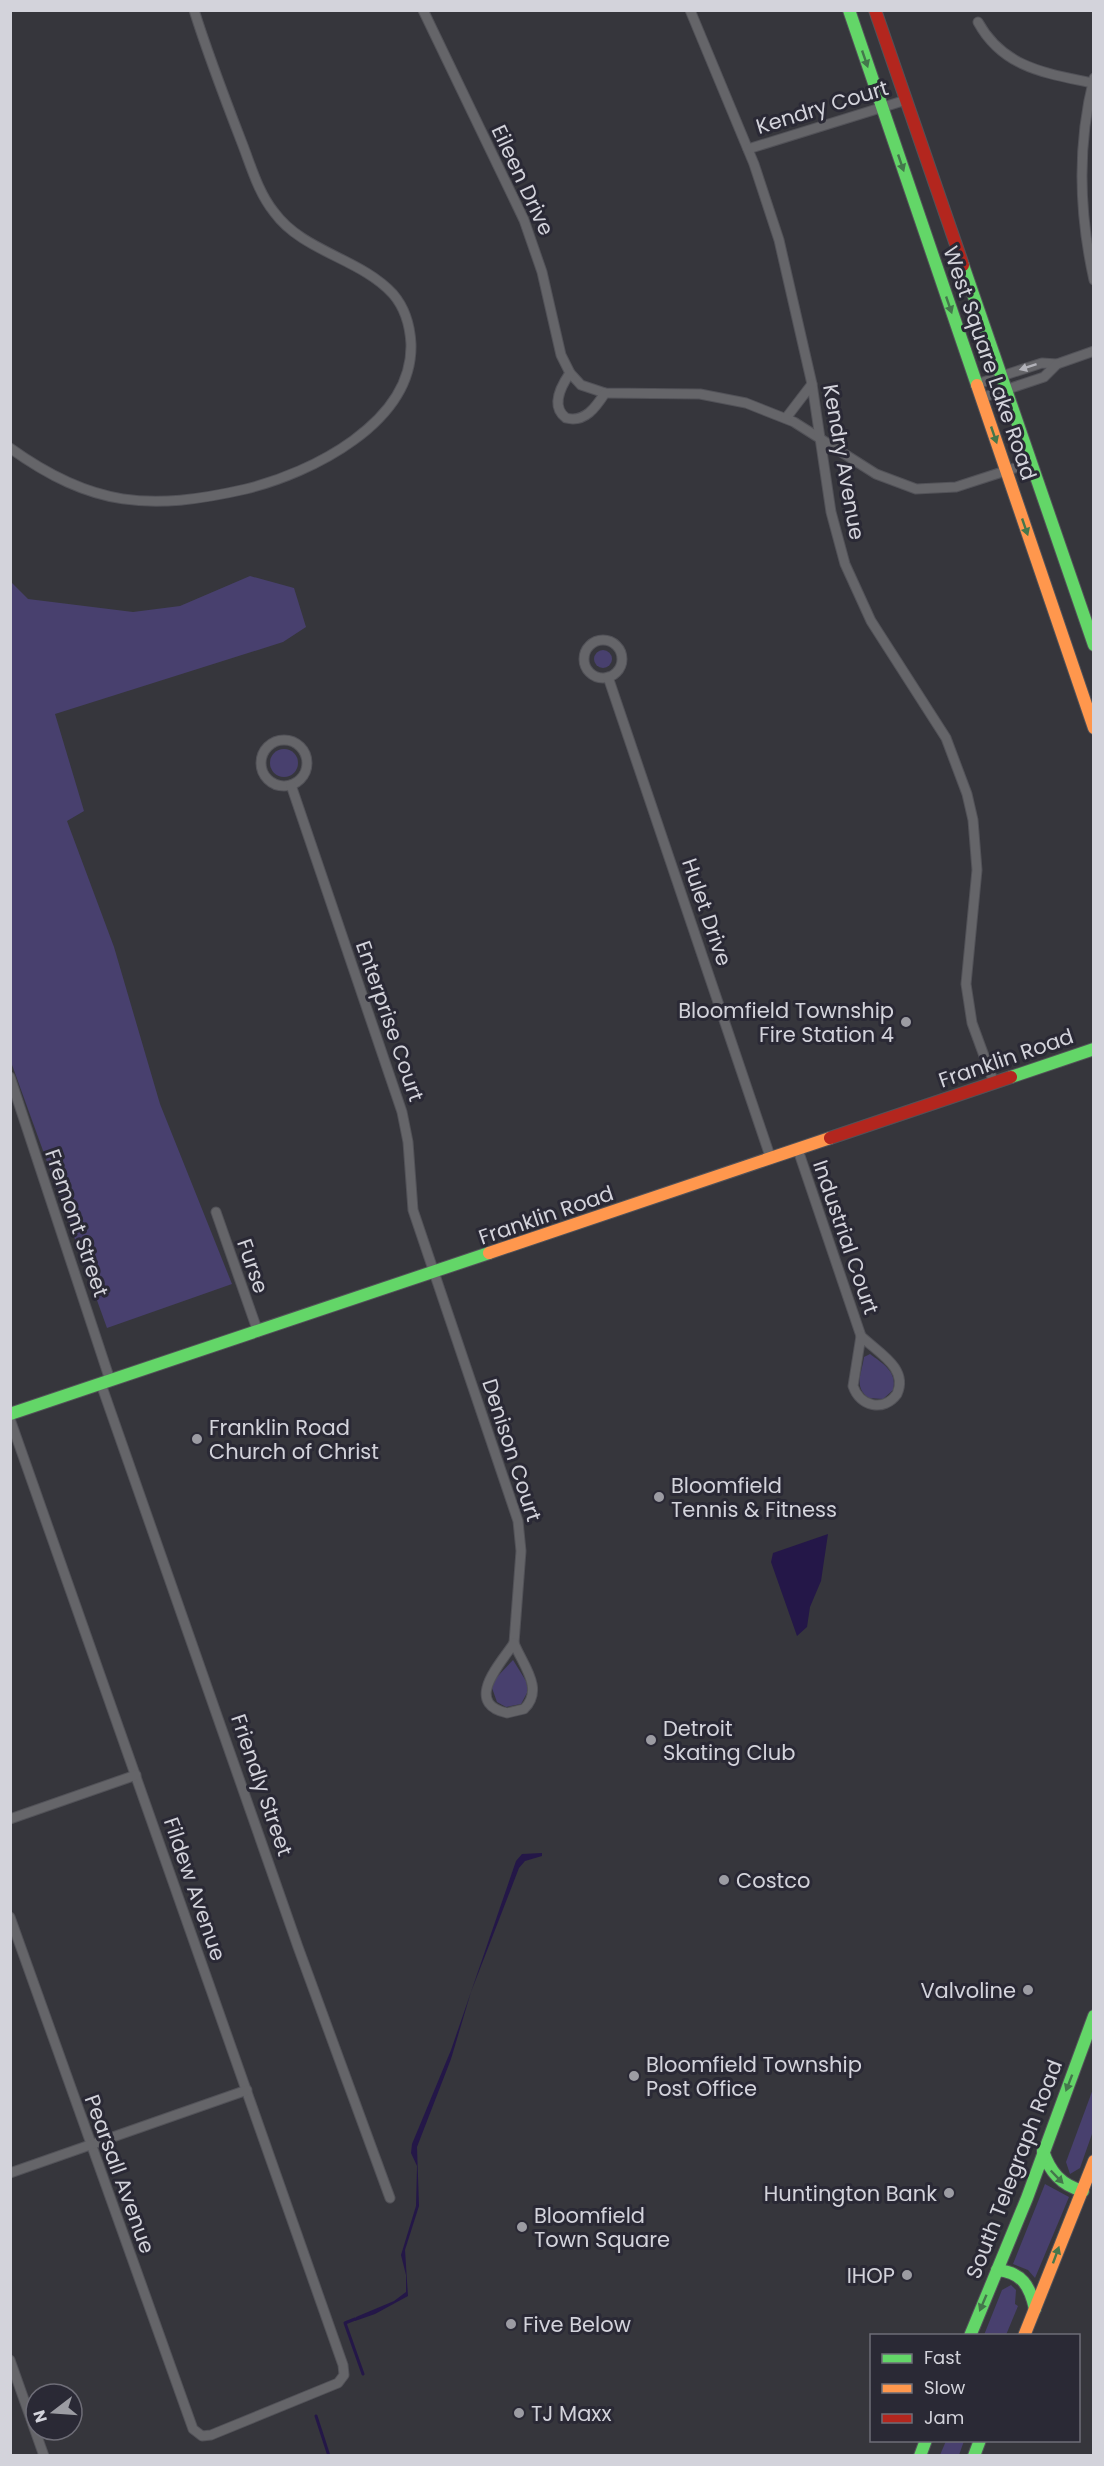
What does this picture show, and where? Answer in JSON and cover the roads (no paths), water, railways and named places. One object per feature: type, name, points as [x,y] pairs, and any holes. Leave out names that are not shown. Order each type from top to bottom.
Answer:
[{"type":"main road","name":"West Square Lake Road","points":[[849,10],[1094,728]]},
{"type":"main road","name":"West Square Lake Road","points":[[875,10],[1094,645]]},
{"type":"main road","name":"Franklin Road","points":[[10,1414],[1094,1049]]},
{"type":"main road","name":"South Telegraph Road","points":[[971,2334],[1094,2016]]},
{"type":"main road","points":[[1043,2151],[1046,2162],[1056,2178],[1071,2188],[1088,2193]]},
{"type":"main road","points":[[1025,2334],[1088,2193],[1094,2161]]},
{"type":"main road","points":[[997,2270],[1009,2270],[1020,2275],[1028,2283],[1035,2310]]},
{"type":"street","points":[[10,448],[73,484],[122,500],[162,502],[210,497],[265,484],[306,468],[343,447],[373,423],[398,393],[410,364],[411,346],[407,319],[393,294],[370,276],[296,233],[270,208],[248,158],[194,10]]},
{"type":"street","name":"Eileen Drive","points":[[423,10],[530,235],[547,291],[561,355],[570,373]]},
{"type":"street","name":"Kendry Avenue","points":[[690,10],[748,149],[779,240],[812,384],[831,512],[856,591],[875,627],[946,738],[968,794],[975,831],[977,870],[966,984],[972,1023],[994,1083]]},
{"type":"street","points":[[978,22],[992,43],[1018,64],[1037,71],[1093,81],[1084,129],[1082,195],[1094,280]]},
{"type":"street","name":"Kendry Court","points":[[748,149],[906,100]]},
{"type":"street","points":[[977,384],[1042,363],[1057,364],[1094,351]]},
{"type":"street","points":[[981,398],[1044,377],[1057,364]]},
{"type":"street","points":[[604,393],[586,414],[578,419],[566,418],[559,411],[560,390],[570,373],[581,385],[604,393],[712,396],[746,404],[786,418],[876,474],[916,489],[956,487],[1030,463]]},
{"type":"street","points":[[786,418],[812,384]]},
{"type":"street","points":[[597,641],[614,644],[621,656],[619,669],[608,677],[595,676],[584,662],[587,650],[597,641]]},
{"type":"street","name":"Hulet Drive","points":[[608,677],[771,1159]]},
{"type":"street","points":[[277,741],[295,743],[306,758],[306,767],[302,776],[291,785],[271,782],[262,770],[261,760],[265,750],[277,741]]},
{"type":"street","name":"Enterprise Court","points":[[291,785],[405,1123],[411,1202],[434,1273]]},
{"type":"street","name":"Fremont Street","points":[[10,1077],[106,1382]]},
{"type":"street","name":"Industrial Court","points":[[798,1150],[861,1336],[853,1386],[858,1397],[867,1404],[884,1404],[897,1394],[900,1377],[895,1367],[861,1336]]},
{"type":"street","name":"Furse","points":[[216,1212],[258,1332]]},
{"type":"street","name":"Denison Court","points":[[434,1273],[520,1530],[522,1551],[514,1643],[486,1684],[487,1695],[492,1706],[507,1713],[524,1709],[533,1695],[531,1678],[514,1643]]},
{"type":"street","name":"Friendly Street","points":[[106,1382],[298,1947],[390,2198]]},
{"type":"street","name":"Fildew Avenue","points":[[10,1419],[345,2370],[342,2378],[336,2384],[205,2436]]},
{"type":"street","points":[[10,1819],[136,1775]]},
{"type":"street","name":"Pearsall Avenue","points":[[10,1917],[192,2427],[196,2433],[205,2436]]},
{"type":"street","points":[[10,2173],[247,2090]]},
{"type":"street","points":[[10,2360],[44,2456]]},
{"type":"waterway","points":[[355,2319],[345,2323],[363,2374]]},
{"type":"waterway","points":[[316,2416],[329,2456]]},
{"type":"place","name":"Bloomfield Township Fire Station 4","points":[[906,1022]]},
{"type":"place","name":"Franklin Road Church of Christ","points":[[197,1439]]},
{"type":"place","name":"Bloomfield Tennis & Fitness","points":[[659,1497]]},
{"type":"place","name":"Detroit Skating Club","points":[[651,1740]]},
{"type":"place","name":"Costco","points":[[724,1880]]},
{"type":"place","name":"Valvoline","points":[[1028,1990]]},
{"type":"place","name":"Bloomfield Township Post Office","points":[[634,2076]]},
{"type":"place","name":"Huntington Bank","points":[[949,2193]]},
{"type":"place","name":"Bloomfield Town Square","points":[[522,2227]]},
{"type":"place","name":"IHOP","points":[[907,2275]]},
{"type":"place","name":"Five Below","points":[[511,2324]]},
{"type":"place","name":"TJ Maxx","points":[[519,2413]]}]
